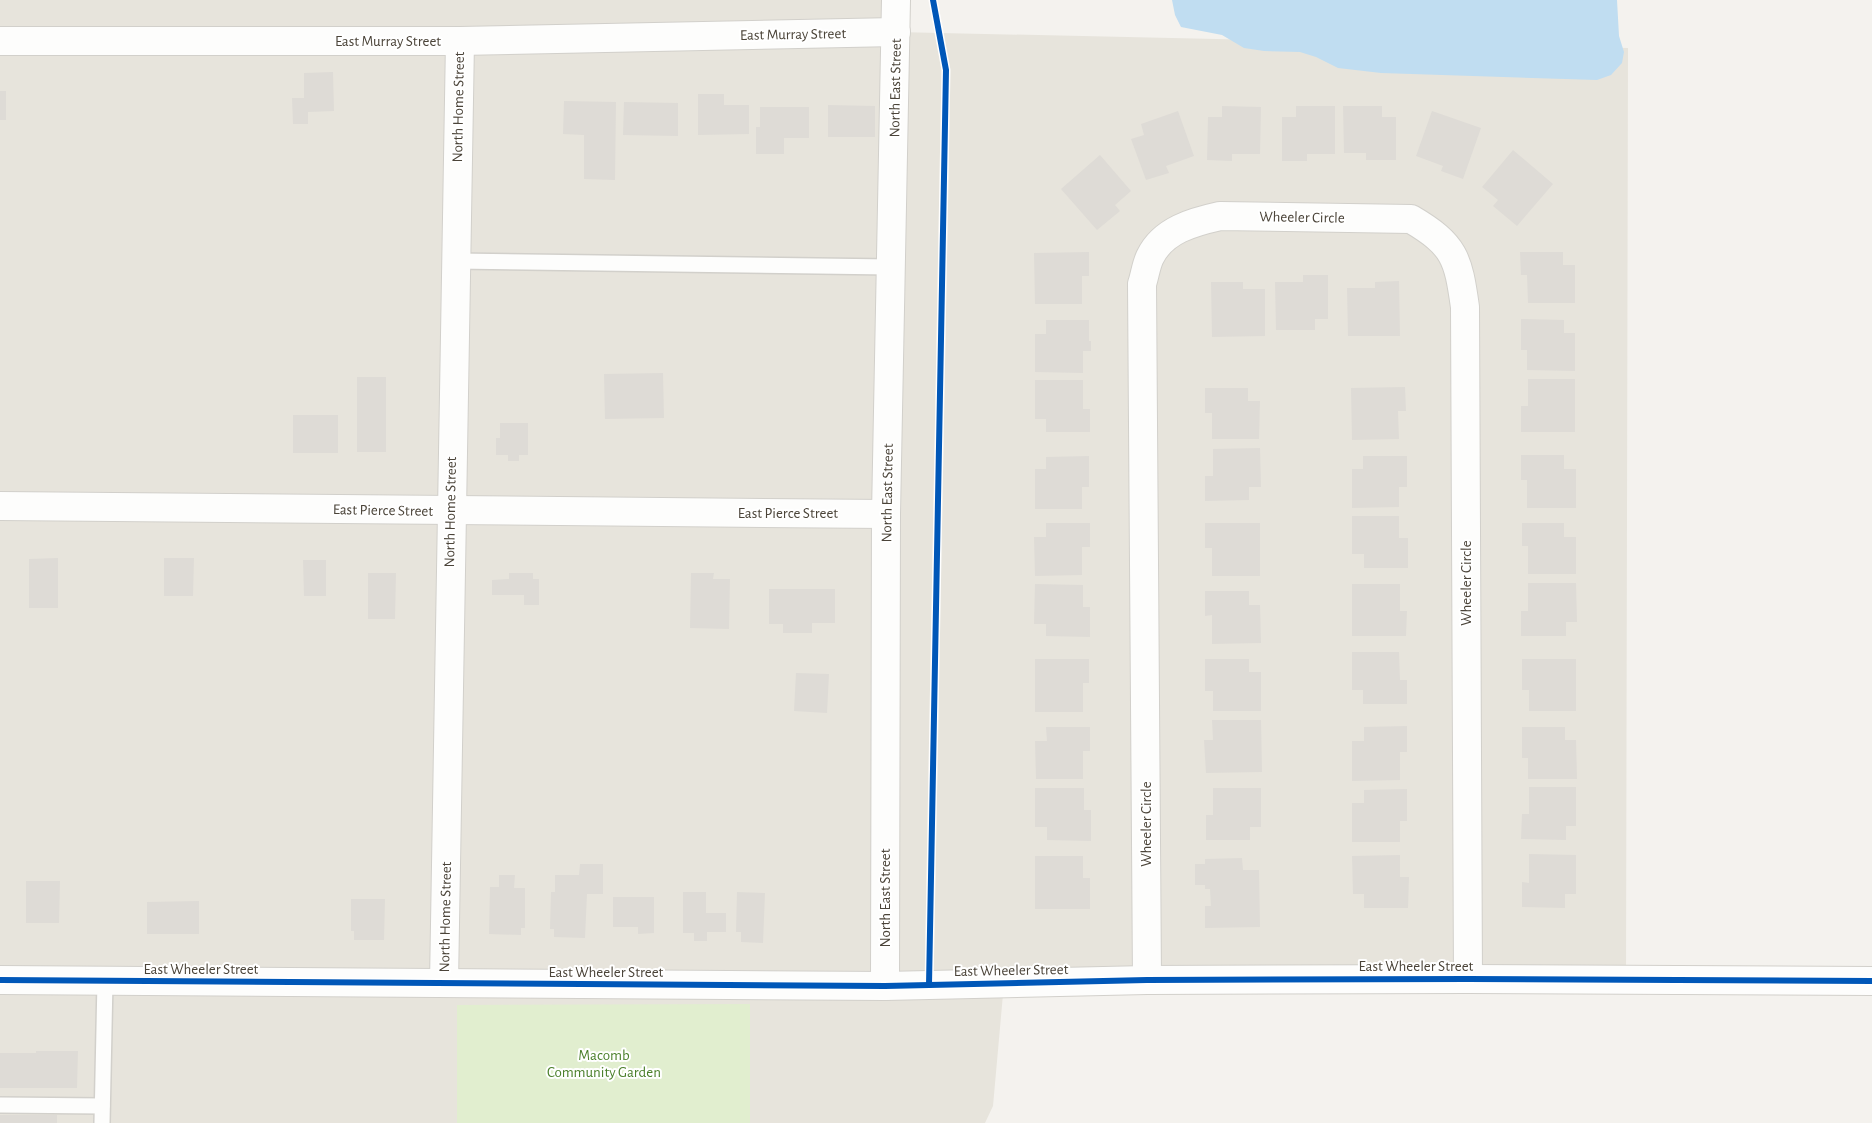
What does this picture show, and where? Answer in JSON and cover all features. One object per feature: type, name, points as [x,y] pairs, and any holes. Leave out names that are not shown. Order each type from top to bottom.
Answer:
[{"type":"street","name":"North East Street","points":[[885,986],[886,514],[896,0]]},
{"type":"street","name":"East Murray Street","points":[[0,41],[460,41],[896,32]]},
{"type":"street","name":"North Home Street","points":[[444,984],[450,511],[460,41]]},
{"type":"street","name":"Wheeler Circle","points":[[1147,980],[1142,284],[1150,256],[1169,234],[1192,222],[1220,216],[1411,219],[1434,233],[1451,250],[1459,268],[1465,307],[1468,978]]},
{"type":"street","name":"East Pierce Street","points":[[0,506],[886,514]]},
{"type":"street","name":"East Wheeler Street","points":[[0,980],[885,986],[1147,980],[1468,978],[1872,981]]},
{"type":"lane","points":[[455,261],[891,267]]},
{"type":"lane","points":[[102,1123],[105,981]]},
{"type":"lane","points":[[0,1105],[102,1106]]},
{"type":"shaded area","points":[[0,0],[896,0],[896,32],[1628,48],[1626,980],[1004,983],[993,1106],[985,1123],[0,1123]]},
{"type":"green space","name":"Macomb Community Garden","points":[[750,1004],[750,1123],[457,1123],[457,1005]]},
{"type":"water","points":[[1172,0],[1617,0],[1619,36],[1624,52],[1622,63],[1611,75],[1597,80],[1381,73],[1338,68],[1316,57],[1300,52],[1264,51],[1244,48],[1222,35],[1181,27],[1175,15]]},
{"type":"building","points":[[333,72],[334,111],[308,112],[308,124],[293,124],[292,98],[304,98],[304,73]]},
{"type":"building","points":[[0,91],[6,91],[6,120],[0,120]]},
{"type":"building","points":[[698,94],[724,94],[724,105],[749,105],[749,134],[698,135]]},
{"type":"building","points":[[564,101],[616,102],[615,180],[584,179],[584,135],[563,134]]},
{"type":"building","points":[[624,102],[678,103],[678,136],[623,135]]},
{"type":"building","points":[[828,105],[875,106],[875,137],[828,137]]},
{"type":"building","points":[[1222,106],[1261,107],[1260,154],[1232,154],[1232,161],[1207,160],[1208,117],[1222,117]]},
{"type":"building","points":[[1296,106],[1335,106],[1335,154],[1307,154],[1307,161],[1282,161],[1282,117],[1296,117]]},
{"type":"building","points":[[1343,106],[1382,106],[1382,117],[1396,117],[1396,160],[1366,160],[1366,153],[1344,153]]},
{"type":"building","points":[[760,107],[809,107],[809,138],[784,138],[784,154],[756,154],[756,127],[760,127]]},
{"type":"building","points":[[1178,111],[1194,156],[1166,166],[1169,173],[1146,180],[1131,139],[1144,135],[1141,124]]},
{"type":"building","points":[[1432,111],[1481,128],[1463,179],[1441,171],[1443,166],[1416,156]]},
{"type":"building","points":[[1513,150],[1553,184],[1517,226],[1493,206],[1498,200],[1482,187]]},
{"type":"building","points":[[1100,155],[1131,191],[1115,205],[1120,211],[1097,230],[1061,189]]},
{"type":"building","points":[[1089,252],[1089,276],[1082,276],[1082,304],[1035,304],[1034,253]]},
{"type":"building","points":[[1520,252],[1563,252],[1563,265],[1575,265],[1575,303],[1528,303],[1527,275],[1521,275]]},
{"type":"building","points":[[1303,275],[1328,275],[1328,319],[1315,319],[1315,330],[1276,330],[1275,282],[1303,282]]},
{"type":"building","points":[[1399,281],[1400,336],[1348,336],[1347,288],[1375,288],[1375,282]]},
{"type":"building","points":[[1211,282],[1243,282],[1243,289],[1265,289],[1265,336],[1212,337]]},
{"type":"building","points":[[1521,319],[1564,320],[1564,333],[1575,333],[1575,371],[1527,370],[1527,350],[1521,350]]},
{"type":"building","points":[[1046,320],[1089,320],[1091,351],[1083,351],[1083,373],[1035,372],[1035,334],[1046,334]]},
{"type":"building","points":[[663,373],[664,418],[605,419],[604,374]]},
{"type":"building","points":[[357,377],[386,377],[386,452],[357,452]]},
{"type":"building","points":[[1528,379],[1575,379],[1575,432],[1521,432],[1521,406],[1528,406]]},
{"type":"building","points":[[1035,380],[1083,380],[1083,409],[1090,409],[1090,432],[1046,432],[1046,419],[1035,419]]},
{"type":"building","points":[[1405,387],[1406,411],[1398,411],[1399,439],[1352,440],[1351,388]]},
{"type":"building","points":[[1205,388],[1248,388],[1248,401],[1260,401],[1259,439],[1212,439],[1212,413],[1205,413]]},
{"type":"building","points":[[293,415],[338,415],[338,453],[293,453]]},
{"type":"building","points":[[500,423],[528,423],[528,455],[519,455],[519,461],[508,461],[508,455],[496,455],[496,438],[500,438]]},
{"type":"building","points":[[1260,448],[1261,487],[1249,487],[1249,500],[1205,501],[1205,476],[1213,476],[1213,449]]},
{"type":"building","points":[[1521,455],[1564,455],[1564,469],[1576,469],[1576,508],[1527,508],[1527,480],[1521,480]]},
{"type":"building","points":[[1089,456],[1089,487],[1082,487],[1082,509],[1035,509],[1035,469],[1046,469],[1046,457]]},
{"type":"building","points":[[1363,456],[1407,456],[1407,487],[1399,487],[1399,507],[1352,508],[1352,469],[1363,469]]},
{"type":"building","points":[[1352,516],[1399,516],[1399,538],[1408,538],[1408,568],[1364,568],[1364,554],[1352,554]]},
{"type":"building","points":[[1046,523],[1090,523],[1090,547],[1082,547],[1082,575],[1035,576],[1034,537],[1046,537]]},
{"type":"building","points":[[1205,523],[1260,523],[1260,576],[1212,576],[1212,548],[1205,548]]},
{"type":"building","points":[[1522,523],[1564,523],[1564,537],[1576,537],[1576,574],[1528,574],[1528,546],[1522,546]]},
{"type":"building","points":[[58,558],[58,608],[29,608],[29,559]]},
{"type":"building","points":[[164,558],[194,558],[193,596],[164,596]]},
{"type":"building","points":[[303,560],[326,560],[326,596],[304,596]]},
{"type":"building","points":[[368,573],[396,573],[395,619],[368,619]]},
{"type":"building","points":[[509,573],[533,573],[533,579],[539,579],[539,605],[524,605],[524,595],[492,595],[492,580],[509,579]]},
{"type":"building","points":[[691,573],[714,573],[713,579],[730,579],[729,629],[690,628]]},
{"type":"building","points":[[1528,583],[1576,583],[1577,622],[1566,622],[1566,636],[1521,636],[1521,611],[1528,611]]},
{"type":"building","points":[[1035,584],[1083,585],[1083,607],[1090,607],[1090,637],[1046,636],[1046,624],[1034,624]]},
{"type":"building","points":[[1352,584],[1400,584],[1400,611],[1407,611],[1406,636],[1352,636]]},
{"type":"building","points":[[769,589],[835,589],[835,623],[812,623],[812,633],[783,633],[783,624],[769,624]]},
{"type":"building","points":[[1205,591],[1249,591],[1249,605],[1260,605],[1261,643],[1212,644],[1212,615],[1205,616]]},
{"type":"building","points":[[1352,652],[1399,652],[1400,680],[1407,680],[1407,704],[1363,704],[1363,690],[1352,690]]},
{"type":"building","points":[[1035,659],[1089,659],[1089,683],[1083,683],[1083,712],[1035,712]]},
{"type":"building","points":[[1205,659],[1249,659],[1249,672],[1261,672],[1261,711],[1213,711],[1213,691],[1205,691]]},
{"type":"building","points":[[1522,659],[1576,659],[1576,711],[1529,711],[1529,690],[1522,690]]},
{"type":"building","points":[[796,673],[829,674],[827,713],[794,711]]},
{"type":"building","points":[[1212,720],[1261,720],[1262,772],[1206,773],[1204,740],[1213,740]]},
{"type":"building","points":[[1407,726],[1407,752],[1400,752],[1400,780],[1352,781],[1352,741],[1364,741],[1364,727]]},
{"type":"building","points":[[1046,727],[1090,727],[1090,751],[1083,751],[1083,779],[1036,779],[1035,741],[1047,741]]},
{"type":"building","points":[[1522,727],[1565,727],[1565,740],[1576,740],[1577,779],[1528,779],[1528,758],[1522,758]]},
{"type":"building","points":[[1529,787],[1576,787],[1576,826],[1566,826],[1566,840],[1521,839],[1522,814],[1529,814]]},
{"type":"building","points":[[1035,788],[1084,788],[1084,810],[1091,810],[1091,841],[1047,840],[1047,827],[1035,827]]},
{"type":"building","points":[[1213,788],[1261,788],[1261,827],[1250,827],[1250,840],[1206,840],[1206,815],[1213,815]]},
{"type":"building","points":[[1407,789],[1407,821],[1400,821],[1400,842],[1352,842],[1352,803],[1364,803],[1364,790]]},
{"type":"building","points":[[1529,854],[1576,855],[1576,894],[1565,894],[1565,908],[1522,907],[1522,882],[1529,883]]},
{"type":"building","points":[[1400,855],[1400,877],[1409,877],[1408,908],[1364,908],[1364,894],[1353,894],[1352,856]]},
{"type":"building","points":[[1035,856],[1083,856],[1083,878],[1090,878],[1090,909],[1035,909]]},
{"type":"building","points":[[1242,858],[1243,870],[1259,870],[1260,927],[1205,928],[1205,906],[1211,906],[1210,889],[1205,889],[1205,885],[1195,885],[1195,864],[1205,864],[1205,859]]},
{"type":"building","points":[[580,864],[603,864],[603,894],[587,894],[585,938],[554,937],[554,929],[550,929],[551,892],[555,892],[555,875],[579,875]]},
{"type":"building","points":[[499,875],[515,875],[514,888],[525,888],[525,928],[521,928],[521,935],[489,934],[490,887],[499,887]]},
{"type":"building","points":[[26,881],[60,881],[59,923],[26,923]]},
{"type":"building","points":[[683,892],[706,892],[706,913],[726,913],[726,932],[707,932],[707,941],[694,941],[694,933],[683,933]]},
{"type":"building","points":[[737,892],[765,893],[763,943],[741,942],[741,932],[736,932]]},
{"type":"building","points":[[613,897],[654,897],[654,933],[638,934],[638,927],[613,927]]},
{"type":"building","points":[[351,899],[385,899],[384,940],[354,940],[354,931],[351,931]]},
{"type":"building","points":[[199,901],[199,934],[147,934],[147,902]]},
{"type":"building","points":[[36,1051],[78,1051],[77,1088],[0,1088],[0,1053],[36,1053]]},
{"type":"building","points":[[0,1115],[57,1115],[57,1123],[0,1123]]},
{"type":"cycle path","points":[[929,985],[946,70],[933,0]]},
{"type":"cycle path","points":[[0,980],[885,986],[1147,980],[1872,981]]}]
